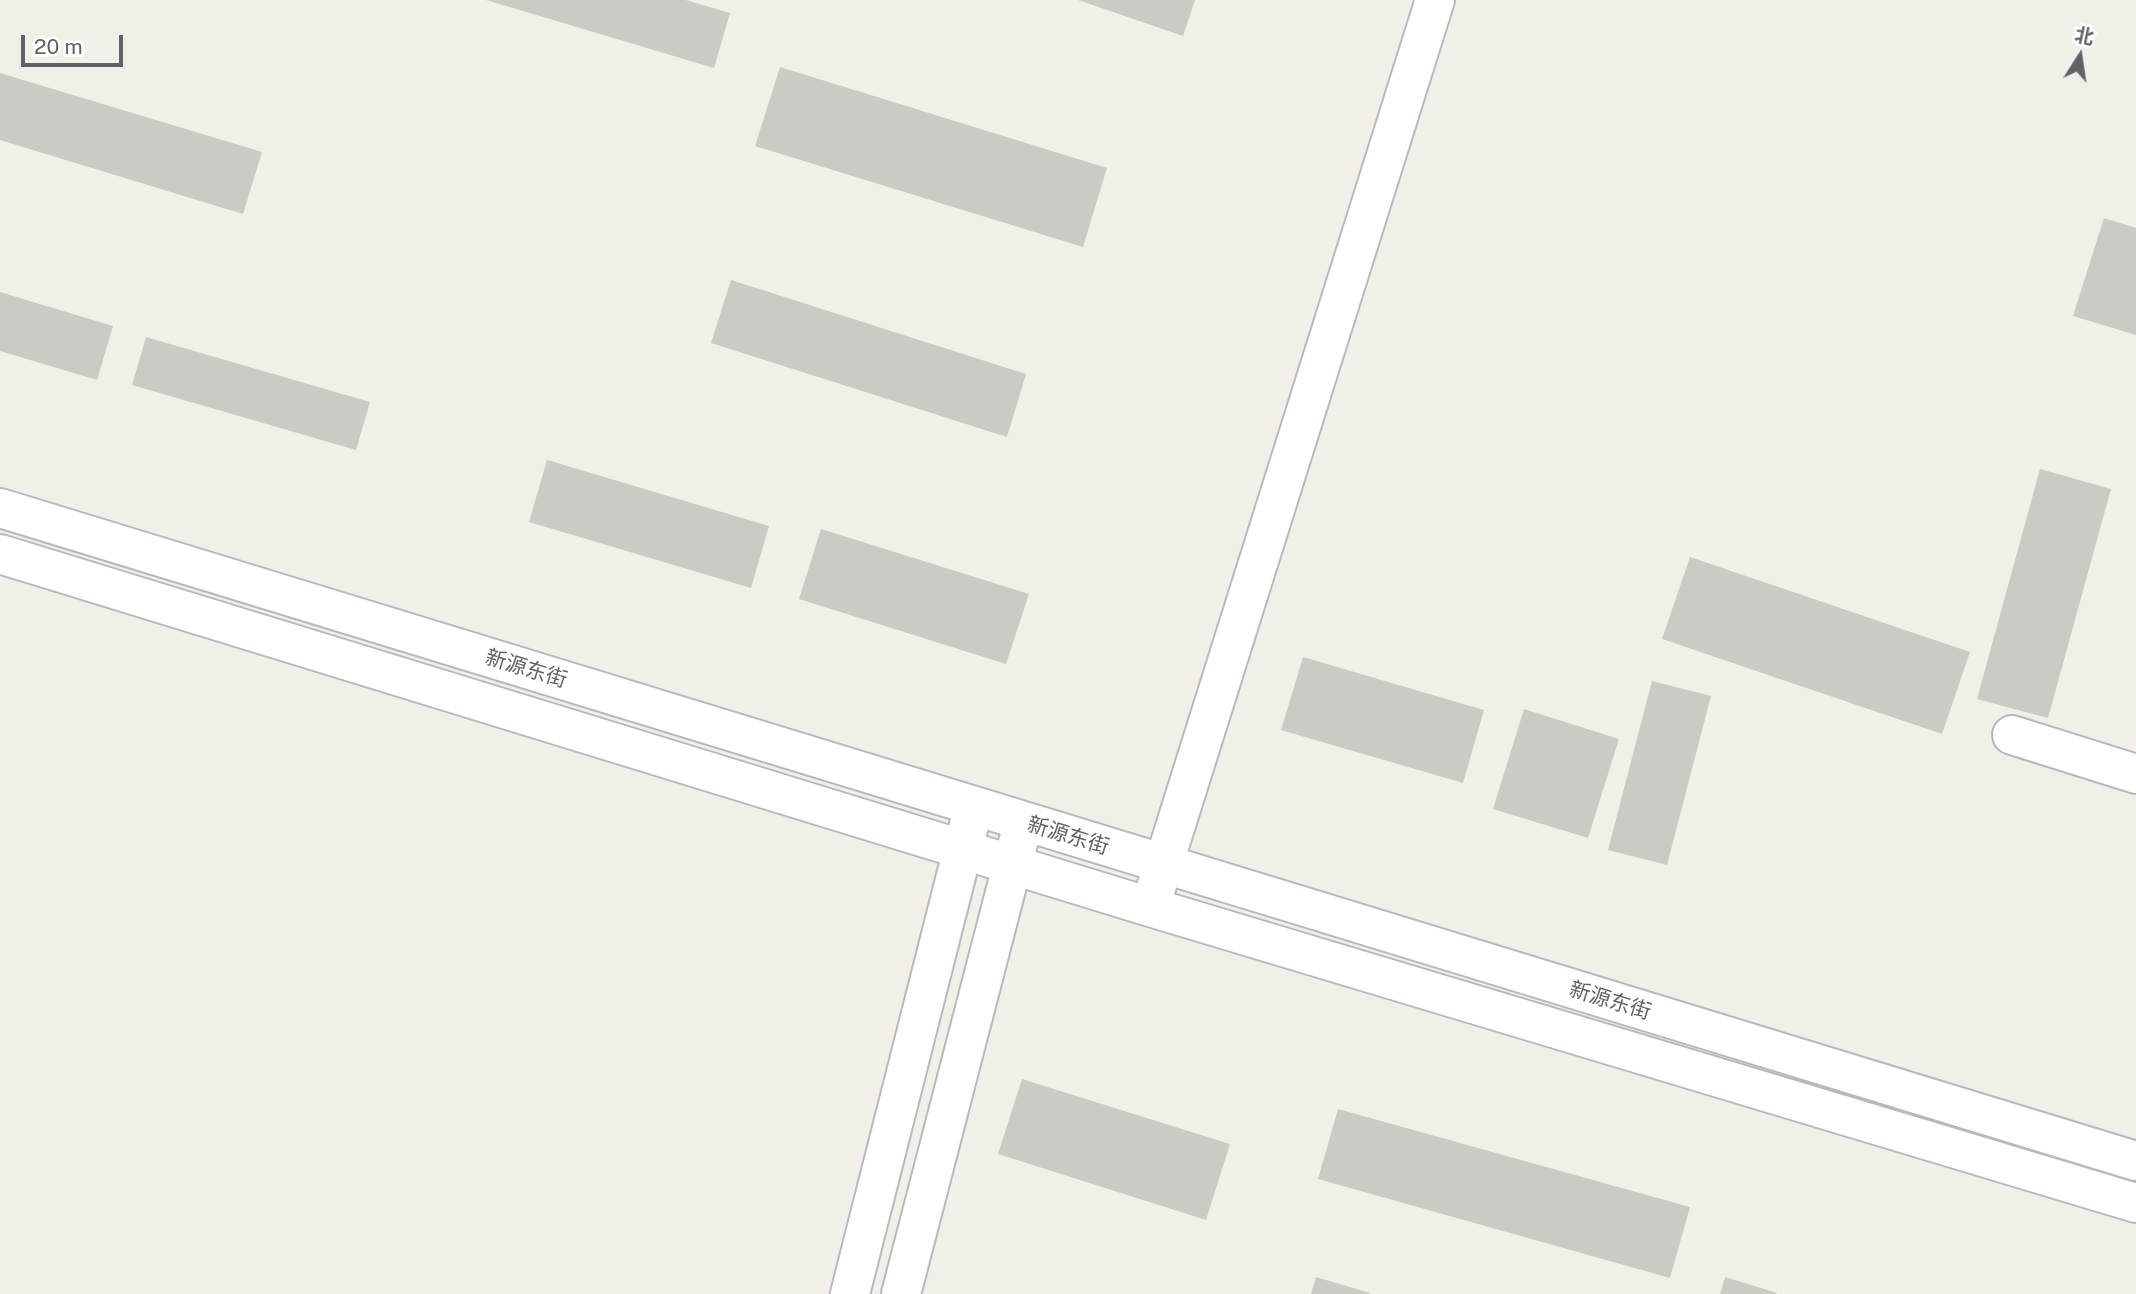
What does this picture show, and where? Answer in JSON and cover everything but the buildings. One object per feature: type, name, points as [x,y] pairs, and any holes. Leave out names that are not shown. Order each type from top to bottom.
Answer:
[{"type":"main road","points":[[1150,907],[1435,0]]},
{"type":"main road","name":"新源东街","points":[[0,508],[2136,1161]]},
{"type":"main road","name":"新源东街","points":[[0,554],[1150,907],[2136,1203]]},
{"type":"main road","points":[[2011,736],[2136,774]]},
{"type":"main road","points":[[850,1294],[974,806]]},
{"type":"main road","points":[[901,1294],[1024,822]]}]
